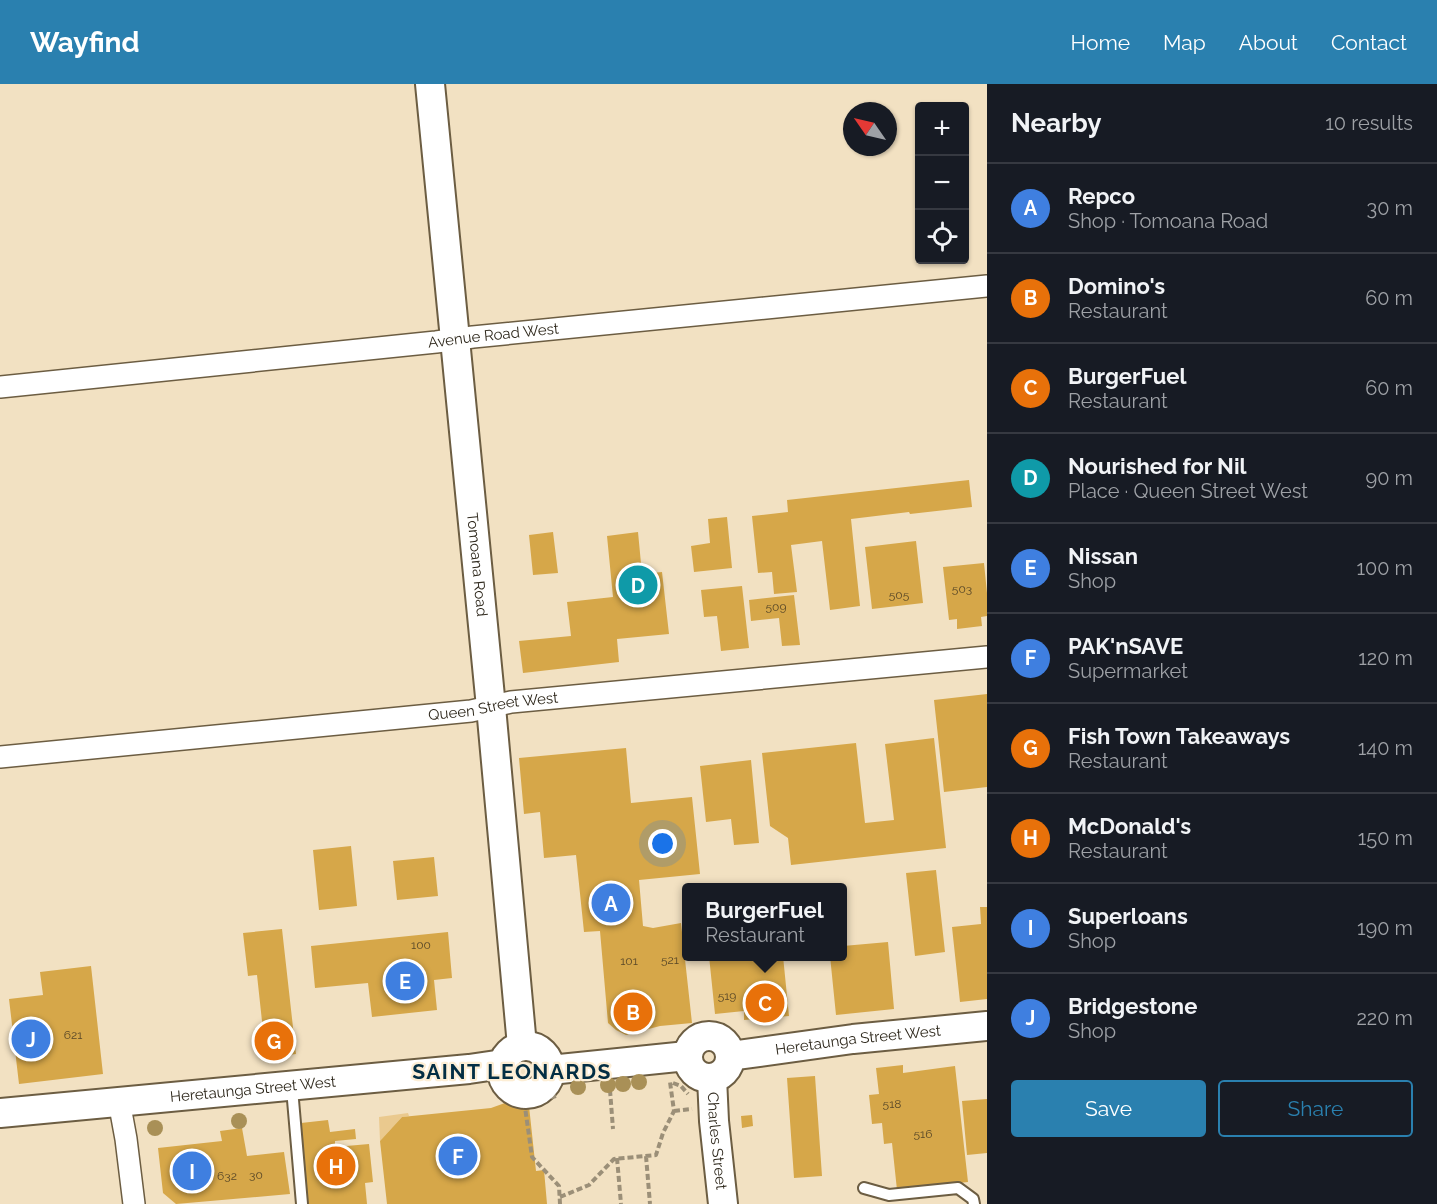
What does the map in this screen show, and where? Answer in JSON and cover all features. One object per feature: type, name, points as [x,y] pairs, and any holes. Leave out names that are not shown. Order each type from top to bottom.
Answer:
[{"type":"main road","name":"Tomoana Road","points":[[430,84],[491,707],[515,1076]]},
{"type":"main road","name":"Heretaunga Street West","points":[[730,1056],[853,1039],[987,1026]]},
{"type":"main road","points":[[705,1035],[719,1038],[724,1042],[730,1056],[727,1068],[722,1074],[712,1078],[695,1073],[690,1067],[687,1056],[693,1042],[705,1035]]},
{"type":"main road","points":[[515,1076],[528,1046],[539,1049],[547,1057],[557,1082],[687,1056]]},
{"type":"main road","name":"Heretaunga Street West","points":[[0,1127],[120,1109],[469,1069],[515,1076]]},
{"type":"main road","name":"Heretaunga Street West","points":[[0,1113],[257,1105],[515,1076]]},
{"type":"main road","name":"Charles Street","points":[[712,1078],[723,1204]]},
{"type":"street","name":"Avenue Road West","points":[[0,387],[987,286]]},
{"type":"street","name":"Queen Street West","points":[[0,757],[471,711],[517,701],[987,657]]},
{"type":"street","points":[[120,1109],[134,1204]]},
{"type":"lane","points":[[293,1100],[302,1204]]},
{"type":"lane","points":[[864,1188],[889,1195],[958,1188],[973,1199],[974,1204]]},
{"type":"path","points":[[515,1076],[544,1099],[557,1082]]},
{"type":"path","points":[[515,1076],[532,1157],[559,1186],[560,1204]]},
{"type":"path","points":[[560,1197],[589,1185],[614,1159],[656,1155],[663,1132],[674,1111],[670,1082]]},
{"type":"path","points":[[660,1083],[670,1082],[681,1086],[691,1096]]},
{"type":"path","points":[[599,1091],[610,1090],[613,1129]]},
{"type":"path","points":[[674,1111],[694,1111],[692,1103]]},
{"type":"path","points":[[646,1156],[650,1204]]},
{"type":"path","points":[[617,1158],[621,1204]]},
{"type":"shaded area","points":[[408,1113],[409,1116],[402,1117],[380,1141],[379,1117]]},
{"type":"building","points":[[969,480],[972,507],[851,519],[860,606],[830,610],[822,541],[791,545],[797,592],[774,594],[772,572],[758,573],[752,516],[788,512],[787,500]]},
{"type":"building","points":[[727,517],[732,568],[694,572],[691,546],[710,543],[708,519]]},
{"type":"building","points":[[553,532],[558,573],[533,575],[529,535]]},
{"type":"building","points":[[638,532],[642,574],[662,572],[669,634],[617,639],[619,662],[523,673],[519,641],[571,636],[567,602],[613,597],[607,536]]},
{"type":"building","points":[[916,541],[923,603],[872,609],[865,547]]},
{"type":"building","points":[[984,563],[987,616],[981,617],[982,626],[957,629],[957,619],[949,620],[943,567]]},
{"type":"building","points":[[742,586],[749,648],[721,651],[717,616],[704,617],[701,590]]},
{"type":"building","points":[[794,595],[800,645],[782,646],[779,618],[751,621],[749,600]]},
{"type":"building","points":[[987,694],[987,787],[944,792],[934,700]]},
{"type":"building","points":[[934,738],[946,848],[791,865],[788,838],[770,826],[762,753],[856,743],[865,823],[894,820],[885,744]]},
{"type":"building","points":[[626,748],[631,803],[692,797],[700,874],[639,880],[643,926],[653,928],[681,923],[682,961],[685,961],[692,1023],[660,1026],[626,1035],[608,1023],[600,931],[584,932],[576,855],[544,858],[540,812],[524,814],[519,758]]},
{"type":"building","points":[[751,760],[759,843],[734,845],[731,819],[706,822],[700,766]]},
{"type":"building","points":[[351,846],[357,906],[319,910],[313,850]]},
{"type":"building","points":[[434,857],[438,896],[397,900],[393,861]]},
{"type":"building","points":[[936,870],[945,952],[915,956],[906,873]]},
{"type":"building","points":[[980,907],[987,907],[987,999],[960,1002],[952,927],[981,924]]},
{"type":"building","points":[[282,929],[296,1054],[266,1058],[257,975],[248,976],[243,933]]},
{"type":"building","points":[[448,932],[452,978],[434,980],[437,1010],[372,1017],[368,983],[315,988],[311,946]]},
{"type":"building","points":[[888,942],[894,1009],[836,1015],[831,961],[847,961],[847,946]]},
{"type":"building","points":[[710,961],[784,961],[789,1016],[744,1020],[744,1011],[715,1014]]},
{"type":"building","points":[[91,966],[103,1074],[19,1084],[9,999],[43,995],[40,972]]},
{"type":"building","points":[[903,1065],[903,1073],[955,1066],[968,1182],[897,1190],[892,1143],[884,1144],[882,1123],[872,1124],[869,1095],[879,1094],[876,1068]]},
{"type":"building","points":[[815,1076],[822,1176],[794,1178],[787,1078]]},
{"type":"building","points":[[987,1099],[987,1153],[967,1155],[962,1101]]},
{"type":"building","points":[[505,1103],[529,1106],[536,1171],[544,1170],[547,1204],[387,1204],[380,1141],[402,1117],[491,1108]]},
{"type":"building","points":[[752,1115],[753,1126],[742,1128],[741,1116]]},
{"type":"building","points":[[328,1120],[330,1132],[355,1129],[356,1139],[335,1141],[335,1147],[369,1144],[373,1182],[365,1183],[367,1204],[299,1204],[300,1150],[303,1150],[301,1123]]},
{"type":"building","points":[[242,1128],[247,1156],[284,1152],[290,1194],[176,1204],[163,1193],[158,1148],[222,1141],[220,1131]]},
{"type":"place","name":"Nourished for Nil","points":[[638,585]]},
{"type":"place","name":"Repco","points":[[611,903]]},
{"type":"place","name":"Nissan","points":[[405,981]]},
{"type":"place","name":"BurgerFuel","points":[[765,1003]]},
{"type":"place","name":"Domino's","points":[[633,1012]]},
{"type":"place","name":"Bridgestone","points":[[31,1039]]},
{"type":"place","name":"Fish Town Takeaways","points":[[274,1041]]},
{"type":"place","name":"PAK'nSAVE","points":[[458,1156]]},
{"type":"place","name":"McDonald's","points":[[336,1166]]},
{"type":"place","name":"Superloans","points":[[192,1171]]},
{"type":"district","name":"SAINT LEONARDS","points":[[512,1072]]}]
